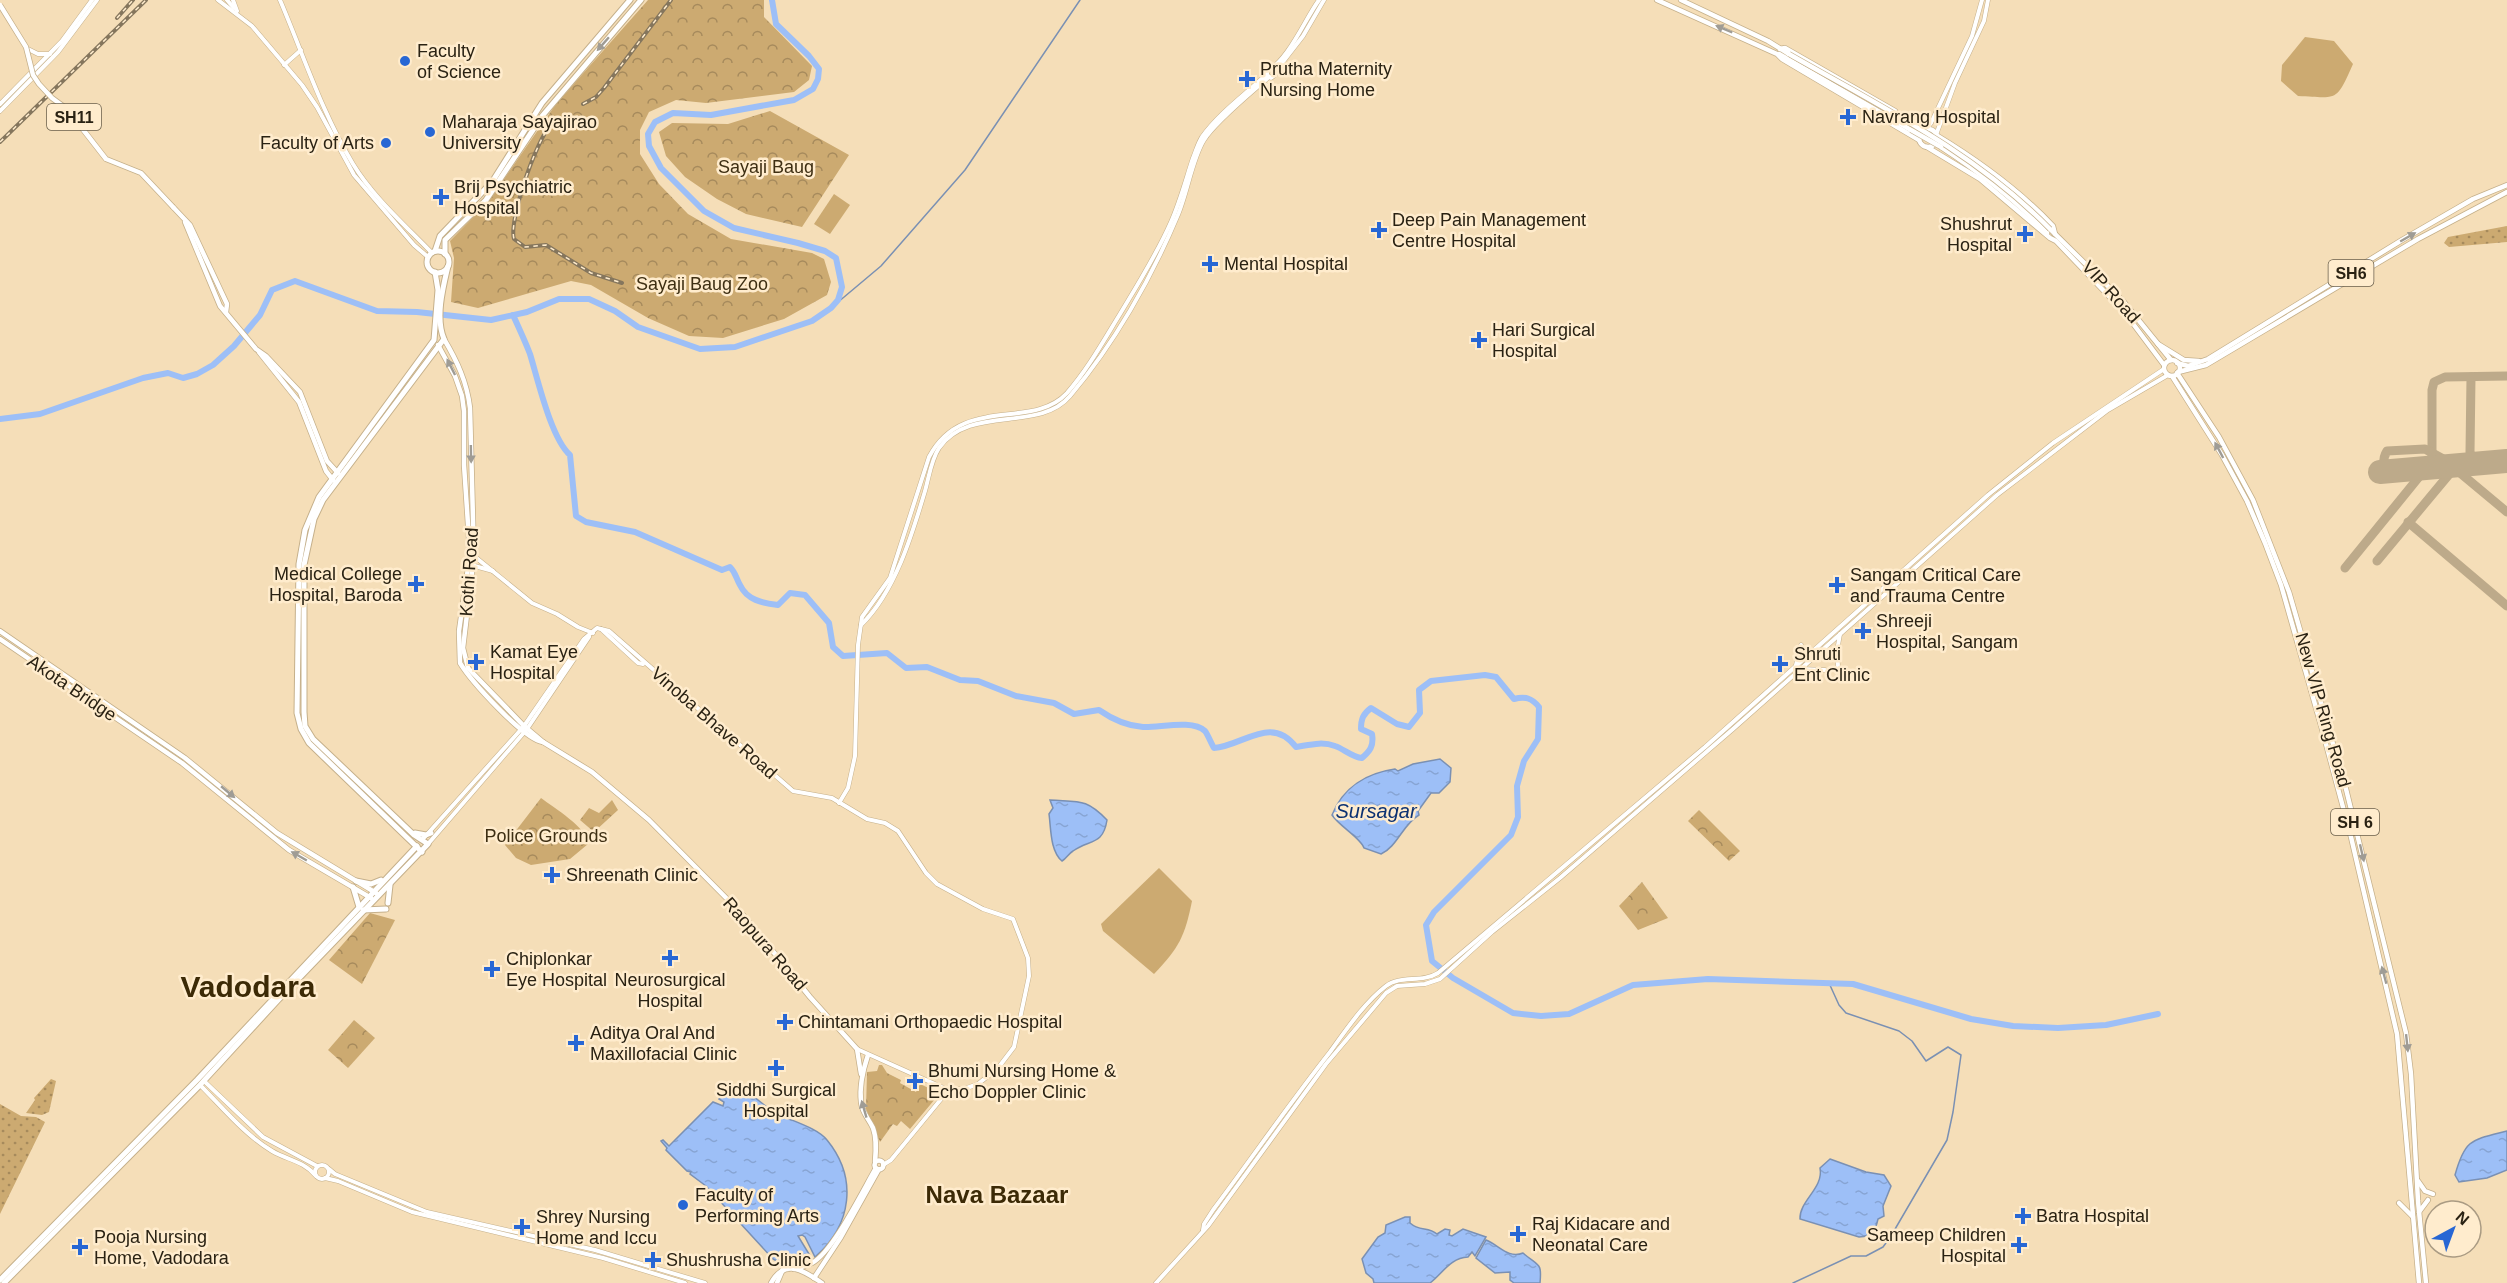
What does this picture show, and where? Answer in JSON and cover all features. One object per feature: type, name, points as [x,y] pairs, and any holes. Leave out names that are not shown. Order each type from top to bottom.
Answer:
[{"type":"highway","points":[[422,852],[309,742],[301,729],[298,720],[300,546],[314,506],[340,475],[437,342],[440,332],[440,296],[435,272],[428,266],[438,240],[492,182],[542,103],[630,0]]},
{"type":"highway","points":[[440,296],[448,266],[445,240],[491,194],[543,115],[641,0]]},
{"type":"highway","points":[[432,254],[445,254]]},
{"type":"highway","points":[[435,272],[441,272],[448,266]]},
{"type":"highway","points":[[437,342],[440,332]]},
{"type":"highway","points":[[334,481],[318,509],[309,532],[305,554],[304,720],[313,739],[425,842]]},
{"type":"highway","points":[[409,829],[420,834],[431,833]]},
{"type":"highway","points":[[4,1283],[200,1081],[376,893],[387,876],[416,847],[425,842]]},
{"type":"highway","points":[[376,893],[391,884],[422,852],[425,842]]},
{"type":"highway","points":[[361,909],[355,884],[371,884],[387,876]]},
{"type":"highway","points":[[361,909],[387,906],[391,884]]},
{"type":"highway","points":[[0,1280],[200,1081]]},
{"type":"main road","points":[[0,104],[51,54],[92,0]]},
{"type":"main road","points":[[0,111],[58,52],[97,0]]},
{"type":"main road","points":[[218,0],[243,19]]},
{"type":"main road","points":[[227,0],[317,106],[354,175],[407,237],[432,254]]},
{"type":"main road","points":[[233,0],[235,9]]},
{"type":"main road","points":[[280,0],[334,129],[357,171],[432,254]]},
{"type":"main road","points":[[1268,75],[1274,77],[1274,70],[1319,0]]},
{"type":"main road","points":[[1274,70],[1303,36],[1324,0]]},
{"type":"main road","points":[[1657,0],[1778,51],[1782,59],[1826,87],[1919,140],[1980,179],[2056,241]]},
{"type":"main road","points":[[1681,0],[1788,56],[1962,154],[2015,195],[2056,241]]},
{"type":"main road","points":[[1919,140],[1921,132],[1931,123],[1972,36],[1982,0]]},
{"type":"main road","points":[[1927,147],[1934,145],[1955,82],[1984,21],[1988,0]]},
{"type":"main road","name":"SH11","points":[[0,5],[26,47],[33,75],[39,84],[67,109],[106,159],[141,173],[190,225],[223,294],[228,315],[257,350]]},
{"type":"main road","points":[[1778,51],[1785,48],[1931,130],[1983,164],[2009,184],[2053,226],[2055,234]]},
{"type":"main road","points":[[28,49],[38,54],[51,54]]},
{"type":"main road","points":[[284,65],[301,50]]},
{"type":"main road","points":[[860,627],[894,579],[939,448],[947,440],[973,426],[993,419],[1049,412],[1068,399],[1125,316],[1170,234],[1182,207],[1203,141],[1268,75]]},
{"type":"main road","points":[[839,803],[853,773],[858,645],[862,617],[886,585],[895,567],[929,457],[935,445],[944,436],[972,421],[993,415],[1047,407],[1068,392],[1108,335],[1157,250],[1171,223],[1202,137],[1268,75]]},
{"type":"main road","points":[[1261,84],[1284,91]]},
{"type":"main road","name":"SH6","points":[[2196,366],[2473,199],[2507,185]]},
{"type":"main road","name":"SH6","points":[[2174,374],[2224,355],[2454,219],[2507,192]]},
{"type":"main road","points":[[2450,213],[2454,219]]},
{"type":"main road","points":[[2048,230],[2055,234]]},
{"type":"main road","name":"VIP Road","points":[[2055,234],[2123,301],[2164,354],[2178,363]]},
{"type":"main road","name":"VIP Road","points":[[2056,241],[2125,313],[2164,367],[2174,374]]},
{"type":"main road","name":"Kothi Road","points":[[440,332],[459,367],[468,392],[472,556],[464,631],[464,659],[471,673],[524,729],[592,772],[652,823]]},
{"type":"main road","points":[[2154,340],[2184,360],[2203,361]]},
{"type":"main road","name":"Kothi Road","points":[[437,342],[455,376],[464,404],[464,465],[472,556]]},
{"type":"main road","points":[[257,350],[266,356],[300,392],[327,461],[340,475]]},
{"type":"main road","points":[[257,350],[299,402],[326,471],[334,481]]},
{"type":"main road","points":[[1454,962],[1560,878],[1798,668],[2007,479],[2062,436],[2171,360]]},
{"type":"main road","points":[[1156,1283],[1203,1230],[1326,1064],[1393,987],[1425,984],[1439,976],[1556,873],[1840,633],[1952,533],[2050,452],[2108,410],[2174,374],[2178,363],[2196,366]]},
{"type":"main road","name":"New VIP Ring Road","points":[[2174,374],[2187,389],[2219,437],[2253,500],[2289,592],[2351,837],[2397,1034],[2419,1283]]},
{"type":"main road","name":"New VIP Ring Road","points":[[2174,374],[2247,501],[2300,642],[2349,799],[2406,1033],[2426,1283]]},
{"type":"main road","points":[[425,842],[524,729],[576,650],[584,639],[591,635],[549,609],[527,600],[472,556]]},
{"type":"main road","points":[[471,565],[493,572]]},
{"type":"main road","name":"Vinoba Bhave Road","points":[[591,635],[599,629],[638,663],[644,664],[793,791],[825,796],[867,819],[885,823],[898,831],[926,873],[937,884],[961,898],[1013,919],[1028,958],[1029,976],[1014,1047],[998,1068],[978,1084],[964,1089],[948,1090]]},
{"type":"main road","points":[[0,631],[148,732],[215,781],[277,833],[355,884],[371,898]]},
{"type":"main road","points":[[1838,666],[1837,651],[1840,633]]},
{"type":"main road","name":"Akota Bridge","points":[[0,639],[182,763],[272,838],[355,884]]},
{"type":"main road","points":[[1798,668],[1801,645]]},
{"type":"main road","points":[[1798,668],[1825,670]]},
{"type":"main road","points":[[425,842],[524,729]]},
{"type":"main road","name":"Raopura Road","points":[[652,823],[746,917],[810,997],[857,1049]]},
{"type":"main road","points":[[1556,873],[1560,878]]},
{"type":"main road","points":[[355,884],[376,893]]},
{"type":"main road","points":[[771,1283],[777,1273],[783,1269],[794,1269],[812,1264],[824,1253],[877,1169],[891,1160],[948,1090],[857,1049]]},
{"type":"main road","points":[[814,1278],[841,1237],[877,1169],[873,1129],[861,1102],[861,1074],[857,1049]]},
{"type":"main road","points":[[861,1074],[868,1055]]},
{"type":"main road","points":[[200,1081],[263,1137],[317,1166],[324,1164],[329,1169],[427,1212],[598,1250],[705,1283]]},
{"type":"main road","points":[[200,1081],[251,1135],[272,1151],[303,1164],[319,1179],[325,1178],[345,1184],[412,1212],[596,1256],[685,1283]]},
{"type":"main road","points":[[875,1162],[881,1161],[883,1165]]},
{"type":"main road","points":[[316,1176],[314,1172],[317,1166]]},
{"type":"main road","points":[[325,1178],[329,1169]]},
{"type":"main road","points":[[2416,1179],[2425,1191],[2433,1194]]},
{"type":"main road","points":[[2399,1203],[2413,1217]]},
{"type":"main road","points":[[2419,1212],[2423,1207]]},
{"type":"main road","points":[[596,1256],[598,1250]]},
{"type":"main road","points":[[606,1259],[608,1253]]},
{"type":"main road","points":[[2418,1267],[2425,1266]]},
{"type":"main road","points":[[777,1283],[783,1269]]},
{"type":"main road","points":[[794,1269],[822,1283]]},
{"type":"green space","name":"Sayaji Baug","points":[[648,0],[764,0],[764,17],[812,66],[809,80],[794,92],[706,103],[676,100],[649,112],[640,130],[640,154],[659,184],[688,214],[731,239],[812,253],[824,259],[831,282],[827,295],[784,319],[723,338],[689,336],[648,318],[591,285],[571,281],[478,308],[451,302],[454,258],[450,241],[488,202],[556,104]]},
{"type":"green space","points":[[2305,37],[2334,41],[2353,64],[2343,85],[2334,95],[2329,97],[2298,96],[2281,81],[2282,65]]},
{"type":"green space","name":"Sayaji Baug","points":[[770,111],[849,155],[802,227],[746,214],[717,199],[685,177],[666,156],[659,132],[672,123],[728,124]]},
{"type":"green space","points":[[834,194],[850,205],[830,234],[814,224]]},
{"type":"green space","points":[[2507,226],[2507,242],[2449,247],[2444,243],[2448,237]]},
{"type":"green space","name":"Police Grounds","points":[[541,798],[577,825],[587,838],[588,844],[570,859],[531,865],[516,858],[505,845]]},
{"type":"green space","points":[[612,800],[618,810],[594,832],[580,820],[589,808],[599,813]]},
{"type":"green space","points":[[1699,810],[1740,851],[1729,861],[1688,821]]},
{"type":"green space","points":[[1159,868],[1192,901],[1187,924],[1180,941],[1170,957],[1154,974],[1103,931],[1101,924]]},
{"type":"green space","points":[[1642,882],[1668,918],[1638,930],[1619,906]]},
{"type":"green space","points":[[370,913],[395,920],[362,984],[329,960]]},
{"type":"green space","points":[[354,1020],[375,1038],[348,1068],[328,1050]]},
{"type":"green space","points":[[879,1065],[882,1065],[887,1073],[901,1080],[900,1083],[916,1092],[920,1084],[935,1091],[938,1088],[940,1093],[910,1129],[901,1121],[897,1126],[893,1124],[880,1142],[866,1109],[867,1072],[877,1071]]},
{"type":"green space","points":[[51,1079],[56,1081],[49,1112],[42,1115],[26,1113],[35,1100],[34,1098]]},
{"type":"green space","points":[[0,1104],[21,1116],[36,1117],[45,1122],[0,1214]]},
{"type":"water","name":"Sursagar","points":[[1440,759],[1451,768],[1450,782],[1439,793],[1431,793],[1418,811],[1419,815],[1413,819],[1387,851],[1381,854],[1364,848],[1359,840],[1332,815],[1349,789],[1366,778],[1385,771],[1395,769],[1398,771],[1413,764]]},
{"type":"water","points":[[1050,800],[1082,802],[1107,820],[1099,838],[1079,847],[1062,861],[1055,851],[1052,839],[1049,814],[1053,808]]},
{"type":"water","points":[[736,1089],[751,1095],[774,1112],[822,1135],[837,1155],[847,1185],[843,1216],[837,1231],[815,1257],[805,1237],[798,1236],[812,1259],[787,1264],[773,1259],[706,1186],[666,1150],[667,1148],[661,1141],[663,1140],[669,1146],[713,1102],[723,1106],[724,1102],[719,1099],[726,1091]]},
{"type":"water","points":[[2507,1131],[2507,1170],[2487,1178],[2459,1182],[2455,1175],[2466,1148],[2477,1139]]},
{"type":"water","points":[[1830,1159],[1866,1172],[1884,1175],[1891,1186],[1883,1206],[1884,1216],[1878,1219],[1874,1230],[1867,1236],[1859,1237],[1800,1219],[1803,1206],[1818,1182],[1820,1168]]},
{"type":"water","points":[[1410,1217],[1410,1223],[1414,1226],[1437,1234],[1445,1229],[1450,1230],[1449,1235],[1452,1236],[1463,1229],[1486,1237],[1475,1256],[1472,1252],[1468,1257],[1456,1260],[1430,1283],[1374,1283],[1366,1273],[1362,1259],[1378,1237],[1385,1233],[1386,1225]]},
{"type":"water","points":[[1486,1240],[1508,1253],[1523,1253],[1536,1263],[1540,1268],[1540,1283],[1514,1283],[1510,1280],[1510,1272],[1495,1273],[1476,1258]]},
{"type":"waterway","points":[[0,419],[40,414],[143,378],[168,373],[183,378],[197,374],[213,365],[234,346],[260,315],[272,290],[295,281],[377,311],[417,312],[491,320],[527,312],[559,299],[589,299],[615,311],[638,327],[700,349],[735,347],[812,321],[831,308],[838,300],[842,287],[836,258],[825,251],[798,243],[734,228],[704,211],[661,168],[649,146],[648,134],[655,122],[673,113],[711,115],[794,100],[813,89],[818,79],[819,69],[776,24],[772,0]]},
{"type":"waterway","points":[[831,308],[881,266],[965,170],[1080,0]]},
{"type":"waterway","points":[[513,315],[530,354],[551,422],[563,447],[570,455],[576,516],[586,522],[635,532],[722,570],[730,567],[743,590],[761,602],[778,605],[790,593],[805,595],[829,623],[833,647],[843,656],[887,653],[906,668],[927,667],[960,680],[978,681],[1016,696],[1054,703],[1074,714],[1099,710],[1120,721],[1137,726],[1192,725],[1205,731],[1214,748],[1267,732],[1286,737],[1296,747],[1325,744],[1362,758],[1372,745],[1372,734],[1361,729],[1366,712],[1371,708],[1397,724],[1409,727],[1420,713],[1419,690],[1431,681],[1485,675],[1496,677],[1514,699],[1525,698],[1534,702],[1539,707],[1538,739],[1524,761],[1517,786],[1518,817],[1511,835],[1434,912],[1426,925],[1432,961],[1453,978],[1513,1013],[1541,1016],[1569,1014],[1633,985],[1708,979],[1853,984],[1971,1019],[2013,1026],[2058,1028],[2106,1025],[2158,1014]]},
{"type":"waterway","points":[[1793,1283],[1851,1256],[1866,1256],[1883,1247],[1947,1140],[1961,1055],[1948,1047],[1926,1061],[1912,1041],[1899,1031],[1846,1013],[1839,1005],[1829,983]]},
{"type":"taxiway","points":[[2445,467],[2435,464],[2432,458],[2434,382],[2445,377],[2507,376]]},
{"type":"taxiway","points":[[2471,377],[2470,452],[2473,459],[2482,463]]},
{"type":"taxiway","points":[[2411,470],[2401,476],[2390,473],[2384,463],[2387,451],[2425,449],[2456,466]]},
{"type":"taxiway","points":[[2377,561],[2451,472],[2461,466]]},
{"type":"taxiway","points":[[2453,467],[2507,512]]},
{"type":"taxiway","points":[[2345,568],[2423,472],[2429,469]]},
{"type":"taxiway","points":[[2408,522],[2507,606]]},
{"type":"runway","points":[[2380,472],[2507,461]]},
{"type":"railway","points":[[117,18],[133,0]]},
{"type":"railway","points":[[0,142],[146,0]]},
{"type":"railway","points":[[583,104],[596,97],[604,88],[671,0]]},
{"type":"railway","points":[[557,118],[550,125],[534,155],[520,195],[513,229],[514,239],[525,247],[546,245],[591,273],[622,283]]},
{"type":"place","name":"Faculty of Science","points":[[405,61]]},
{"type":"place","name":"Prutha Maternity Nursing Home","points":[[1247,79]]},
{"type":"place","name":"Navrang Hospital","points":[[1848,117]]},
{"type":"place","name":"Maharaja Sayajirao University","points":[[430,132]]},
{"type":"place","name":"Faculty of Arts","points":[[386,143]]},
{"type":"place","name":"Brij Psychiatric Hospital","points":[[441,197]]},
{"type":"place","name":"Deep Pain Management Centre Hospital","points":[[1379,230]]},
{"type":"place","name":"Shushrut Hospital","points":[[2025,234]]},
{"type":"place","name":"Mental Hospital","points":[[1210,264]]},
{"type":"place","name":"Hari Surgical Hospital","points":[[1479,340]]},
{"type":"place","name":"Medical College Hospital, Baroda","points":[[416,584]]},
{"type":"place","name":"Sangam Critical Care and Trauma Centre","points":[[1837,585]]},
{"type":"place","name":"Shreeji Hospital, Sangam","points":[[1863,631]]},
{"type":"place","name":"Kamat Eye Hospital","points":[[476,662]]},
{"type":"place","name":"Shruti Ent Clinic","points":[[1780,664]]},
{"type":"place","name":"Shreenath Clinic","points":[[552,875]]},
{"type":"place","name":"Neurosurgical Hospital","points":[[670,958]]},
{"type":"place","name":"Chiplonkar Eye Hospital","points":[[492,969]]},
{"type":"place","name":"Chintamani Orthopaedic Hospital","points":[[785,1022]]},
{"type":"place","name":"Aditya Oral And Maxillofacial Clinic","points":[[576,1043]]},
{"type":"place","name":"Siddhi Surgical Hospital","points":[[776,1068]]},
{"type":"place","name":"Bhumi Nursing Home & Echo Doppler Clinic","points":[[915,1081]]},
{"type":"place","name":"Faculty of Performing Arts","points":[[683,1205]]},
{"type":"place","name":"Batra Hospital","points":[[2023,1216]]},
{"type":"place","name":"Shrey Nursing Home and Iccu","points":[[522,1227]]},
{"type":"place","name":"Raj Kidacare and Neonatal Care","points":[[1518,1234]]},
{"type":"place","name":"Sameep Children Hospital","points":[[2019,1245]]},
{"type":"place","name":"Pooja Nursing Home, Vadodara","points":[[80,1247]]},
{"type":"place","name":"Shushrusha Clinic","points":[[653,1260]]},
{"type":"district","name":"Vadodara","points":[[248,987]]},
{"type":"district","name":"Nava Bazaar","points":[[997,1195]]},
{"type":"park label","name":"Sayaji Baug Zoo","points":[[702,284]]}]
